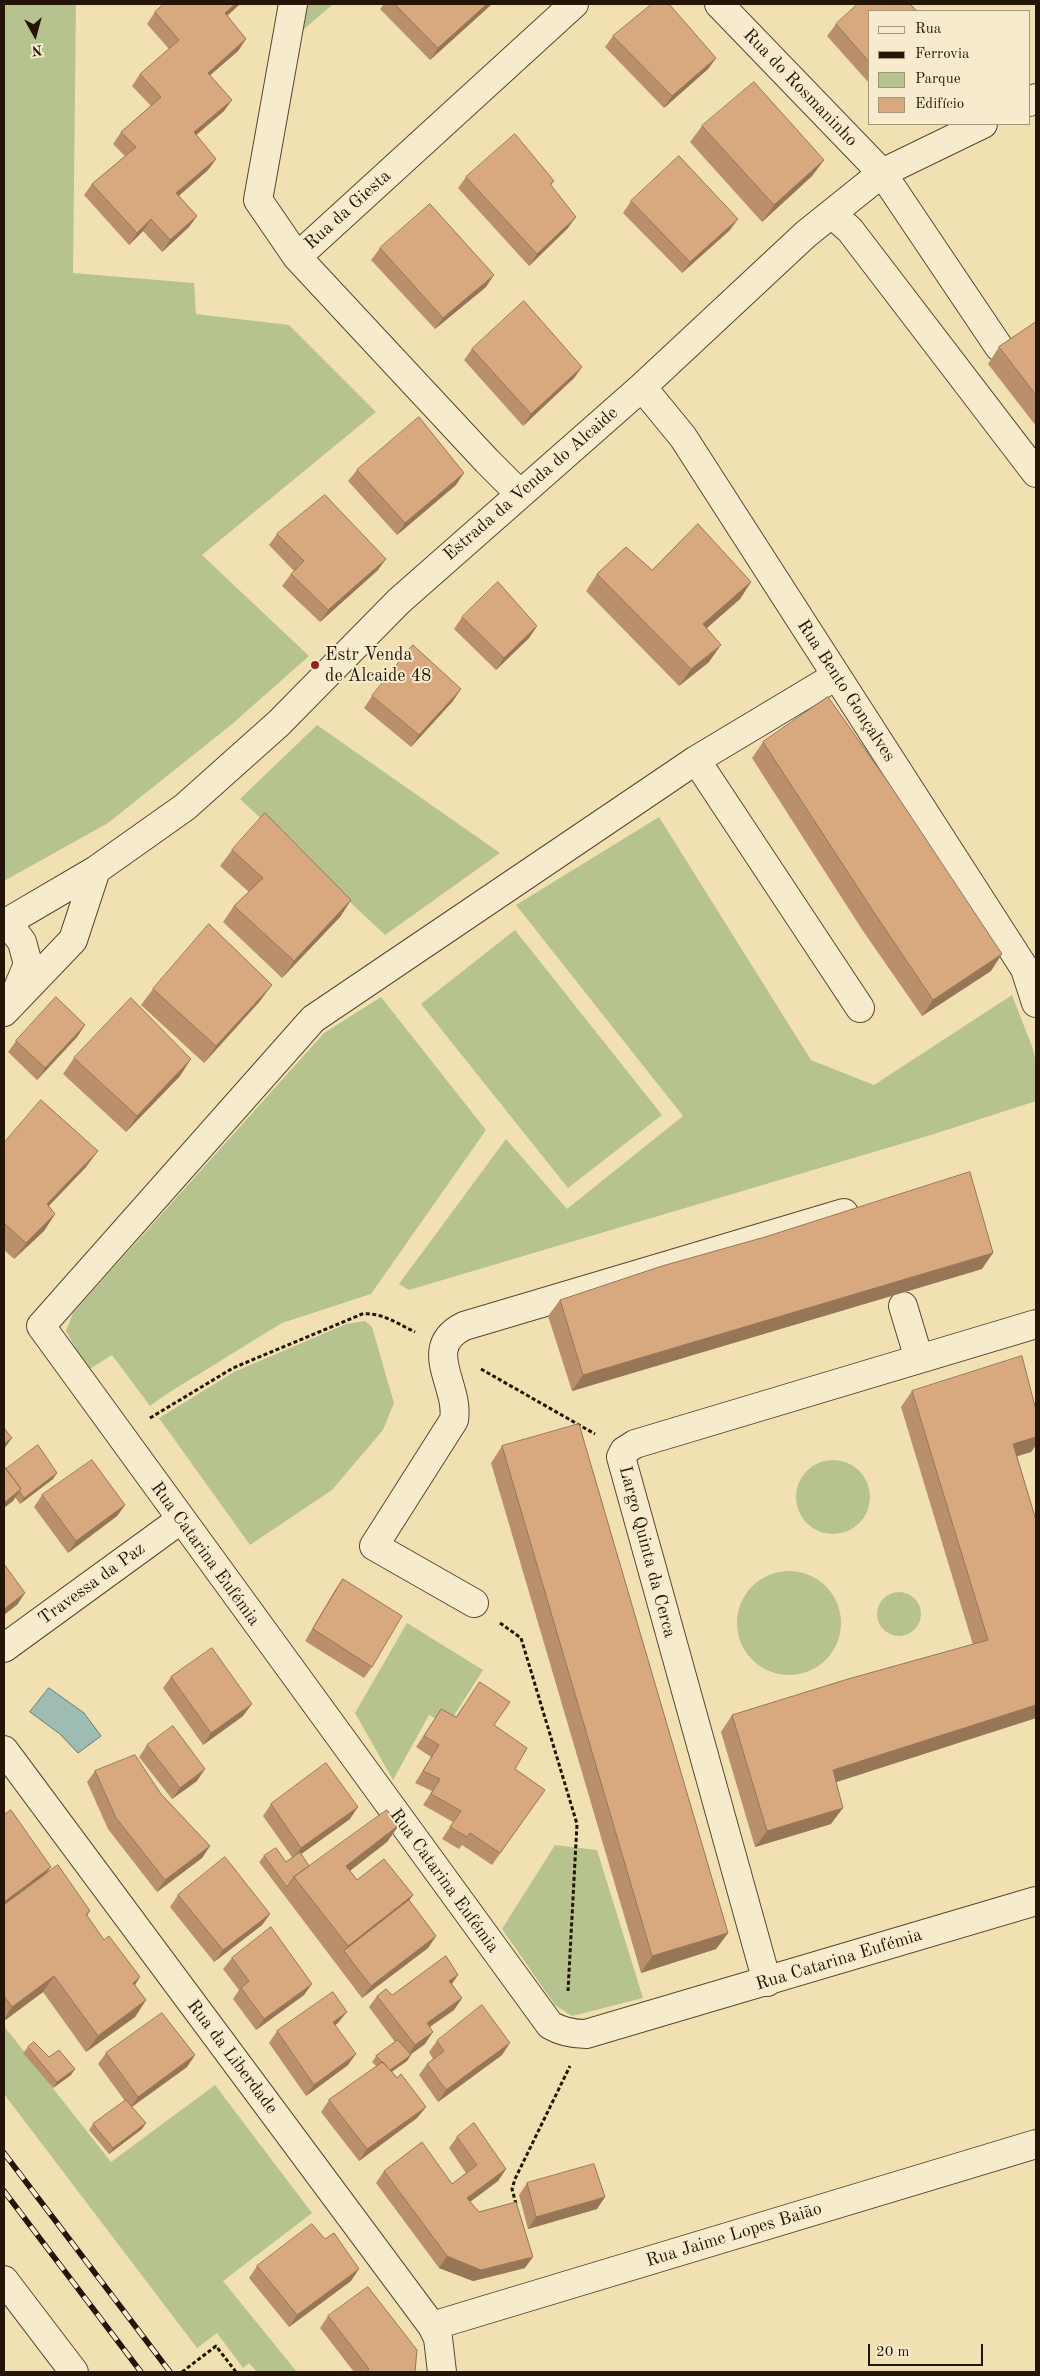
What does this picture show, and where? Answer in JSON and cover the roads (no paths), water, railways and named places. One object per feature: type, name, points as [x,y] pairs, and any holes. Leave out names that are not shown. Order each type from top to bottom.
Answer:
[{"type":"street","points":[[293,4],[258,200],[297,257]]},
{"type":"street","name":"Rua da Giesta","points":[[520,494],[486,461],[297,257],[574,4]]},
{"type":"street","name":"Rua do Rosmaninho","points":[[719,4],[882,173],[999,347]]},
{"type":"street","name":"Estrada da Venda do Alcaide","points":[[7,1009],[28,964],[22,942],[5,923],[96,870],[185,807],[265,736],[399,601],[642,387],[806,234],[882,173],[982,125]]},
{"type":"street","points":[[832,214],[856,238],[1036,473]]},
{"type":"street","name":"Rua Bento Gonçalves","points":[[642,387],[683,437],[1025,969],[1036,1003]]},
{"type":"street","points":[[836,676],[696,760],[860,1008]]},
{"type":"street","name":"Rua Catarina Eufémia","points":[[696,760],[313,1019],[40,1326],[550,2025],[576,2033],[767,1982],[1036,1901]]},
{"type":"street","name":"Estrada da Venda do Alcaide","points":[[7,1009],[73,940],[96,870]]},
{"type":"street","points":[[474,1604],[374,1546],[454,1420],[455,1400],[443,1359],[443,1348],[454,1331],[464,1326],[870,1205]]},
{"type":"street","points":[[903,1306],[919,1359]]},
{"type":"street","name":"Largo Quinta da Cerca","points":[[767,1982],[622,1462],[624,1451],[635,1444],[1036,1324]]},
{"type":"street","name":"Travessa da Paz","points":[[4,1648],[180,1520]]},
{"type":"street","name":"Rua da Liberdade","points":[[4,1750],[432,2326],[438,2338],[442,2372]]},
{"type":"street","name":"Rua Jaime Lopes Baião","points":[[432,2326],[1036,2144]]},
{"type":"street","points":[[4,2280],[74,2372]]},
{"type":"water","points":[[49,1688],[84,1713],[101,1736],[78,1753],[60,1734],[30,1712]]},
{"type":"railway","points":[[4,2153],[170,2372]]},
{"type":"railway","points":[[4,2191],[141,2372]]},
{"type":"place","name":"Estr Venda de Alcaide 48","points":[[315,665]]}]
